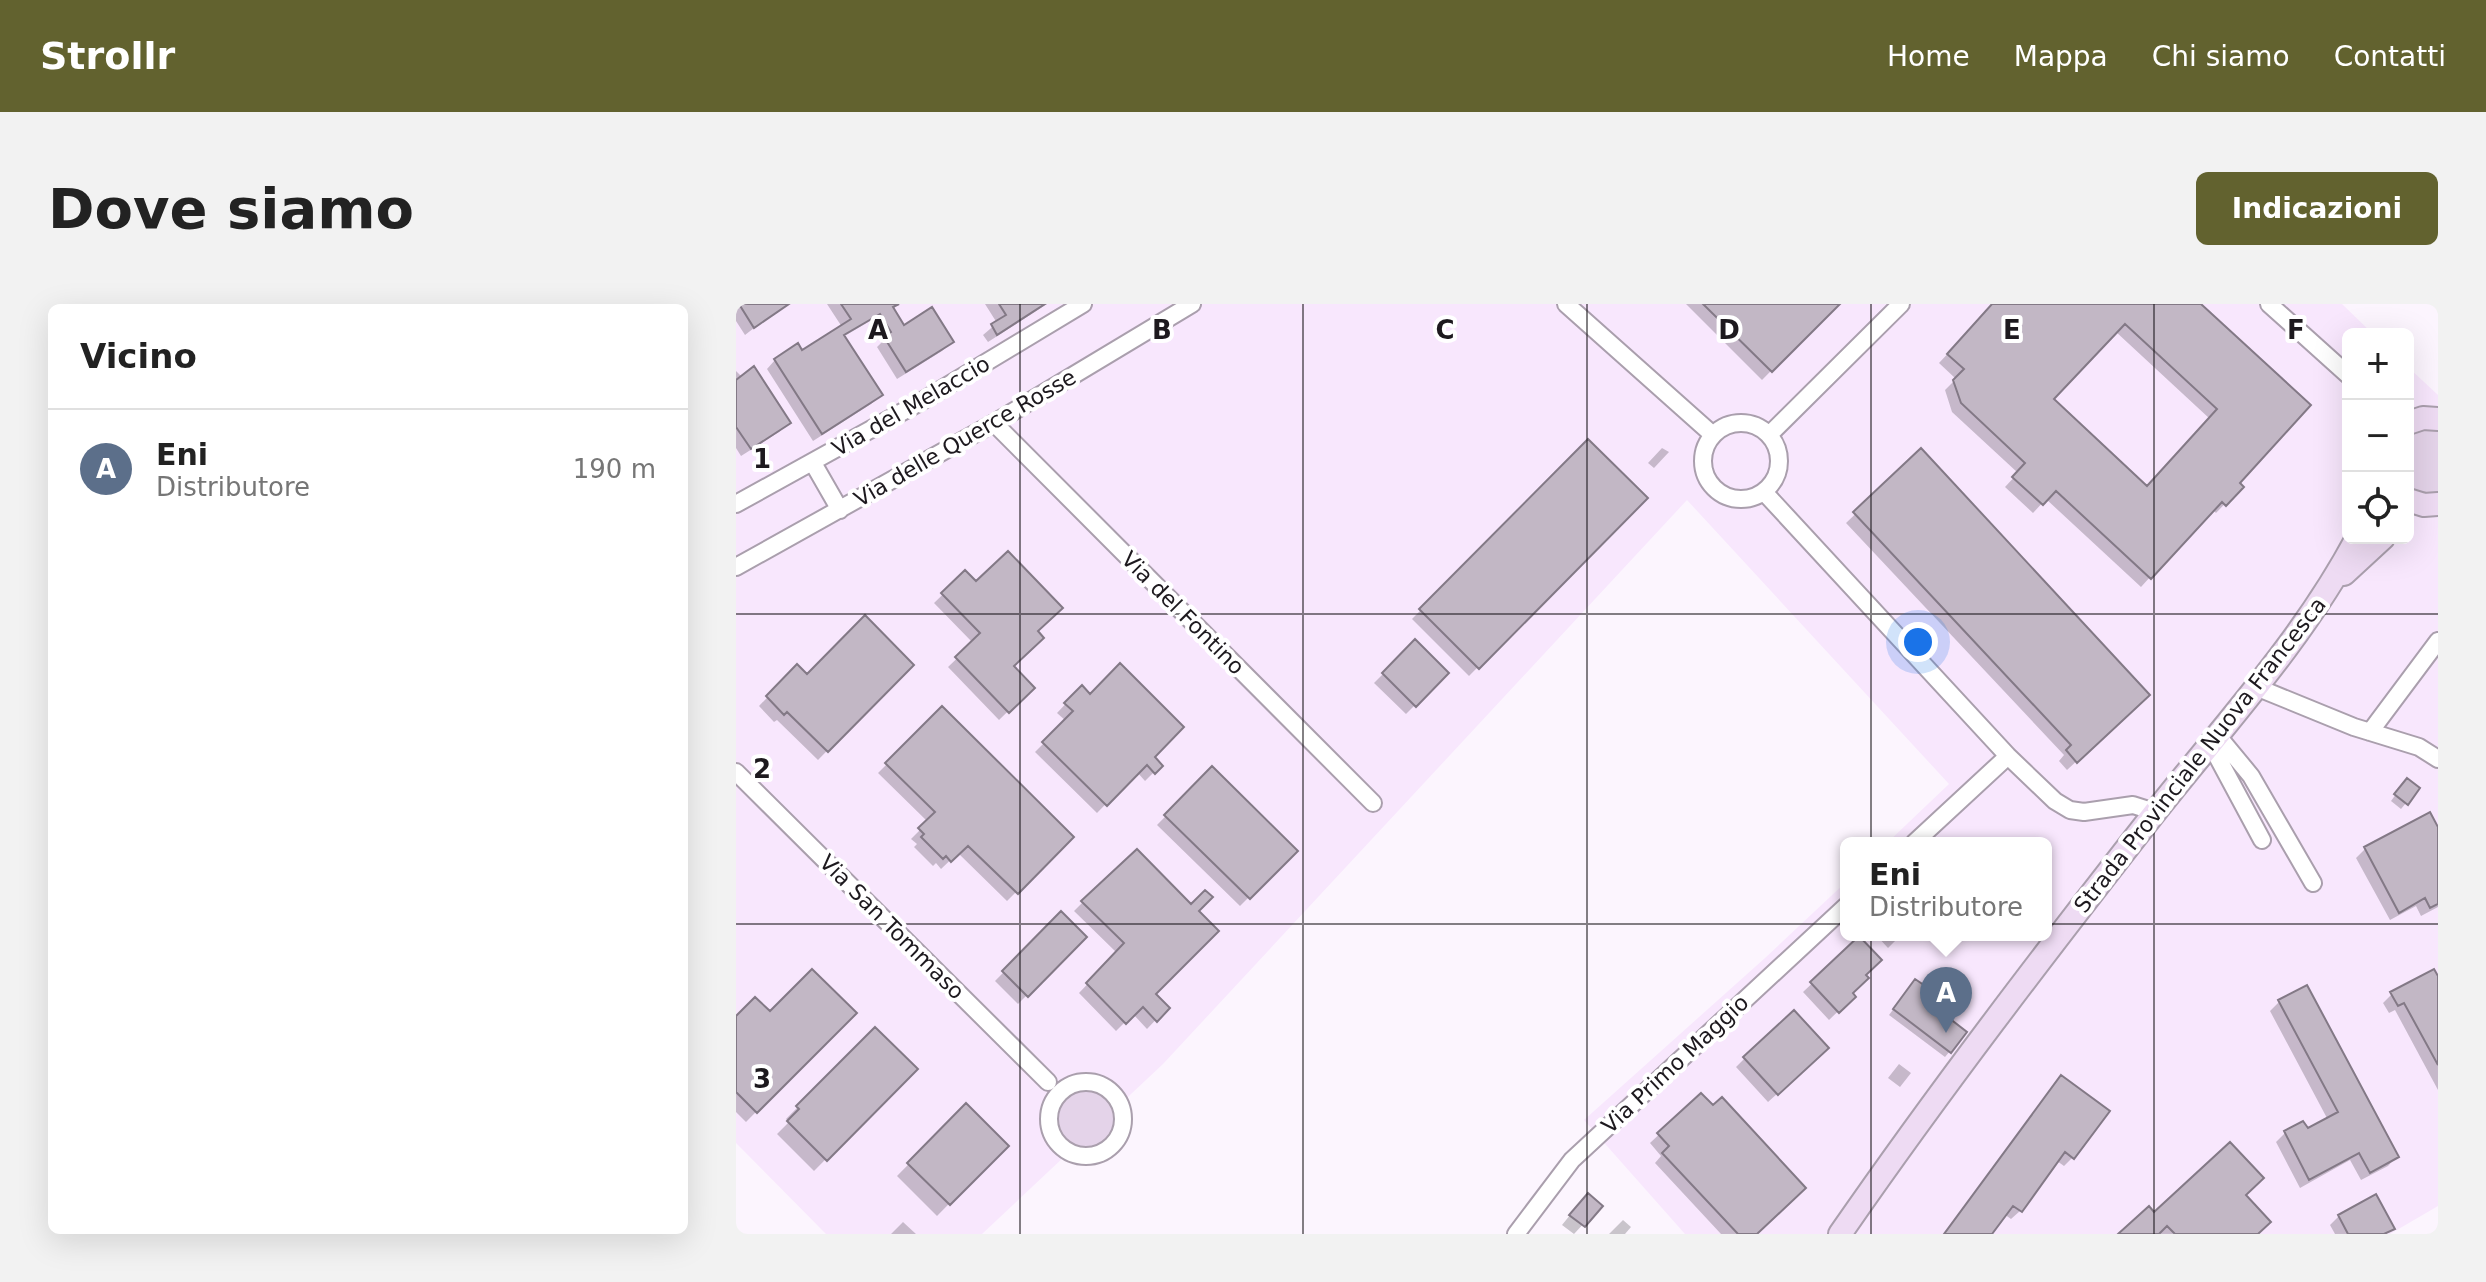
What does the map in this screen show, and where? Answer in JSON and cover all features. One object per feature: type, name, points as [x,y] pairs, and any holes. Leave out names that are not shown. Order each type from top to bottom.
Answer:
[{"type":"main road","name":"Strada Provinciale Nuova Francesca","points":[[1840,1234],[1918,1121],[2332,585],[2354,544]]},
{"type":"main road","name":"Strada Provinciale Nuova Francesca","points":[[2332,585],[2376,544]]},
{"type":"street","name":"Via del Melaccio","points":[[736,504],[813,463],[1083,304]]},
{"type":"street","points":[[1566,304],[1713,435]]},
{"type":"street","points":[[1769,435],[1901,304]]},
{"type":"street","points":[[2269,304],[2342,370]]},
{"type":"street","name":"Via delle Querce Rosse","points":[[736,567],[994,423],[1186,305]]},
{"type":"street","points":[[2323,354],[2342,379]]},
{"type":"street","name":"Via del Fontino","points":[[994,423],[1373,803]]},
{"type":"street","points":[[1735,423],[1748,424],[1769,435],[1775,444],[1779,465],[1777,475],[1764,492],[1743,500],[1732,499],[1712,487],[1703,467],[1706,445],[1713,435],[1735,423]]},
{"type":"street","points":[[813,463],[840,510]]},
{"type":"street","points":[[1764,492],[2008,756],[2055,801],[2070,810],[2084,812],[2133,805],[2155,812]]},
{"type":"street","points":[[2370,732],[2438,641]]},
{"type":"street","points":[[2256,687],[2370,732],[2419,747],[2438,759]]},
{"type":"street","points":[[2214,740],[2262,840]]},
{"type":"street","points":[[2214,740],[2251,776],[2313,883]]},
{"type":"street","points":[[1920,837],[2008,756]]},
{"type":"street","name":"Via San Tommaso","points":[[736,772],[1048,1082]]},
{"type":"street","name":"Via Primo Maggio","points":[[1516,1234],[1572,1160],[1840,912]]},
{"type":"street","points":[[1048,1082],[1069,1086],[1091,1082],[1107,1089],[1116,1098],[1122,1113],[1122,1125],[1110,1146],[1100,1153],[1075,1154],[1055,1139],[1050,1127],[1052,1103],[1048,1082]]},
{"type":"street","points":[[1052,1103],[1069,1086]]},
{"type":"shaded area","points":[[736,304],[2342,304],[2367,328],[2342,328],[2342,544],[2414,544],[2414,373],[2438,395],[2438,1206],[2390,1234],[1685,1234],[1584,1120],[1840,888],[1840,941],[2052,941],[2052,837],[1893,837],[1949,784],[1687,500],[1163,1064],[982,1234],[826,1234],[736,1143]]},
{"type":"shaded area","points":[[2424,429],[2438,430],[2438,494],[2426,495],[2414,490],[2414,433]]},
{"type":"shaded area","points":[[1086,1090],[1107,1099],[1116,1120],[1107,1141],[1086,1150],[1065,1141],[1056,1120],[1065,1099]]},
{"type":"building","points":[[739,304],[789,304],[754,328]]},
{"type":"building","points":[[841,304],[899,304],[893,307],[904,325],[932,307],[954,342],[906,372],[884,337],[891,332],[880,314],[844,335],[883,395],[822,434],[774,359],[798,343],[802,350],[851,319]]},
{"type":"building","points":[[999,304],[1045,304],[997,335],[991,324],[1006,315]]},
{"type":"building","points":[[1703,304],[1840,304],[1772,372]]},
{"type":"building","points":[[1992,304],[2201,304],[2311,405],[2240,483],[2244,487],[2226,506],[2222,502],[2151,579],[2056,491],[2043,505],[2012,477],[2025,463],[1961,403],[1953,380],[1964,369],[1947,354]],"holes":[[[2125,324],[2217,409],[2147,486],[2054,399]]]},
{"type":"building","points":[[754,366],[791,423],[751,449],[736,427],[736,380]]},
{"type":"building","points":[[1588,439],[1648,498],[1479,669],[1419,609]]},
{"type":"building","points":[[1921,448],[2150,695],[2077,763],[2066,750],[2071,745],[1853,512]]},
{"type":"building","points":[[1008,551],[1063,608],[1038,631],[1044,638],[1014,666],[1035,688],[1009,713],[955,657],[980,633],[941,593],[965,570],[976,581]]},
{"type":"building","points":[[865,615],[914,665],[828,752],[766,696],[797,664],[807,674]]},
{"type":"building","points":[[1415,639],[1449,673],[1416,707],[1382,673]]},
{"type":"building","points":[[1120,663],[1184,727],[1155,757],[1163,766],[1155,774],[1147,765],[1107,806],[1042,742],[1073,711],[1064,703],[1082,685],[1090,694]]},
{"type":"building","points":[[942,706],[1074,837],[1018,894],[968,846],[951,862],[946,856],[943,859],[921,837],[924,834],[918,828],[935,812],[885,763]]},
{"type":"building","points":[[1212,766],[1298,851],[1250,899],[1164,815]]},
{"type":"building","points":[[2407,778],[2420,788],[2408,805],[2394,794]]},
{"type":"building","points":[[2430,812],[2438,827],[2438,904],[2430,908],[2425,898],[2399,913],[2364,847]]},
{"type":"building","points":[[1137,849],[1191,904],[1205,890],[1213,897],[1199,911],[1219,931],[1156,994],[1170,1008],[1157,1022],[1143,1007],[1126,1024],[1086,983],[1124,943],[1081,901]]},
{"type":"building","points":[[1061,911],[1087,937],[1028,997],[1002,971]]},
{"type":"building","points":[[1854,941],[1864,941],[1882,960],[1853,993],[1856,997],[1839,1013],[1810,982]]},
{"type":"building","points":[[812,969],[857,1013],[757,1113],[736,1092],[736,1016],[755,997],[770,1011]]},
{"type":"building","points":[[2434,969],[2438,976],[2438,1065],[2404,1003],[2398,1006],[2390,992]]},
{"type":"building","points":[[1915,979],[1934,992],[1927,1001],[1967,1032],[1951,1053],[1893,1009]]},
{"type":"building","points":[[2307,985],[2399,1157],[2370,1173],[2359,1153],[2309,1180],[2284,1131],[2303,1121],[2308,1128],[2338,1112],[2278,1000]]},
{"type":"building","points":[[1794,1010],[1829,1048],[1778,1095],[1743,1057]]},
{"type":"building","points":[[875,1027],[918,1069],[827,1161],[787,1121],[799,1109],[796,1106]]},
{"type":"building","points":[[2061,1075],[2110,1111],[2074,1159],[2065,1152],[2022,1212],[2013,1206],[1992,1234],[1944,1234]]},
{"type":"building","points":[[1701,1093],[1713,1105],[1722,1097],[1806,1188],[1757,1234],[1738,1234],[1662,1153],[1669,1146],[1657,1133]]},
{"type":"building","points":[[966,1103],[1009,1146],[950,1205],[907,1163]]},
{"type":"building","points":[[2230,1142],[2264,1178],[2246,1195],[2271,1222],[2258,1234],[2175,1234],[2167,1226],[2159,1234],[2118,1234],[2149,1206],[2154,1212]]},
{"type":"building","points":[[1588,1193],[1603,1206],[1585,1227],[1569,1215]]},
{"type":"building","points":[[2376,1194],[2395,1229],[2384,1234],[2348,1234],[2338,1215]]},
{"type":"place","name":"Eni","points":[[1946,1033]]}]
